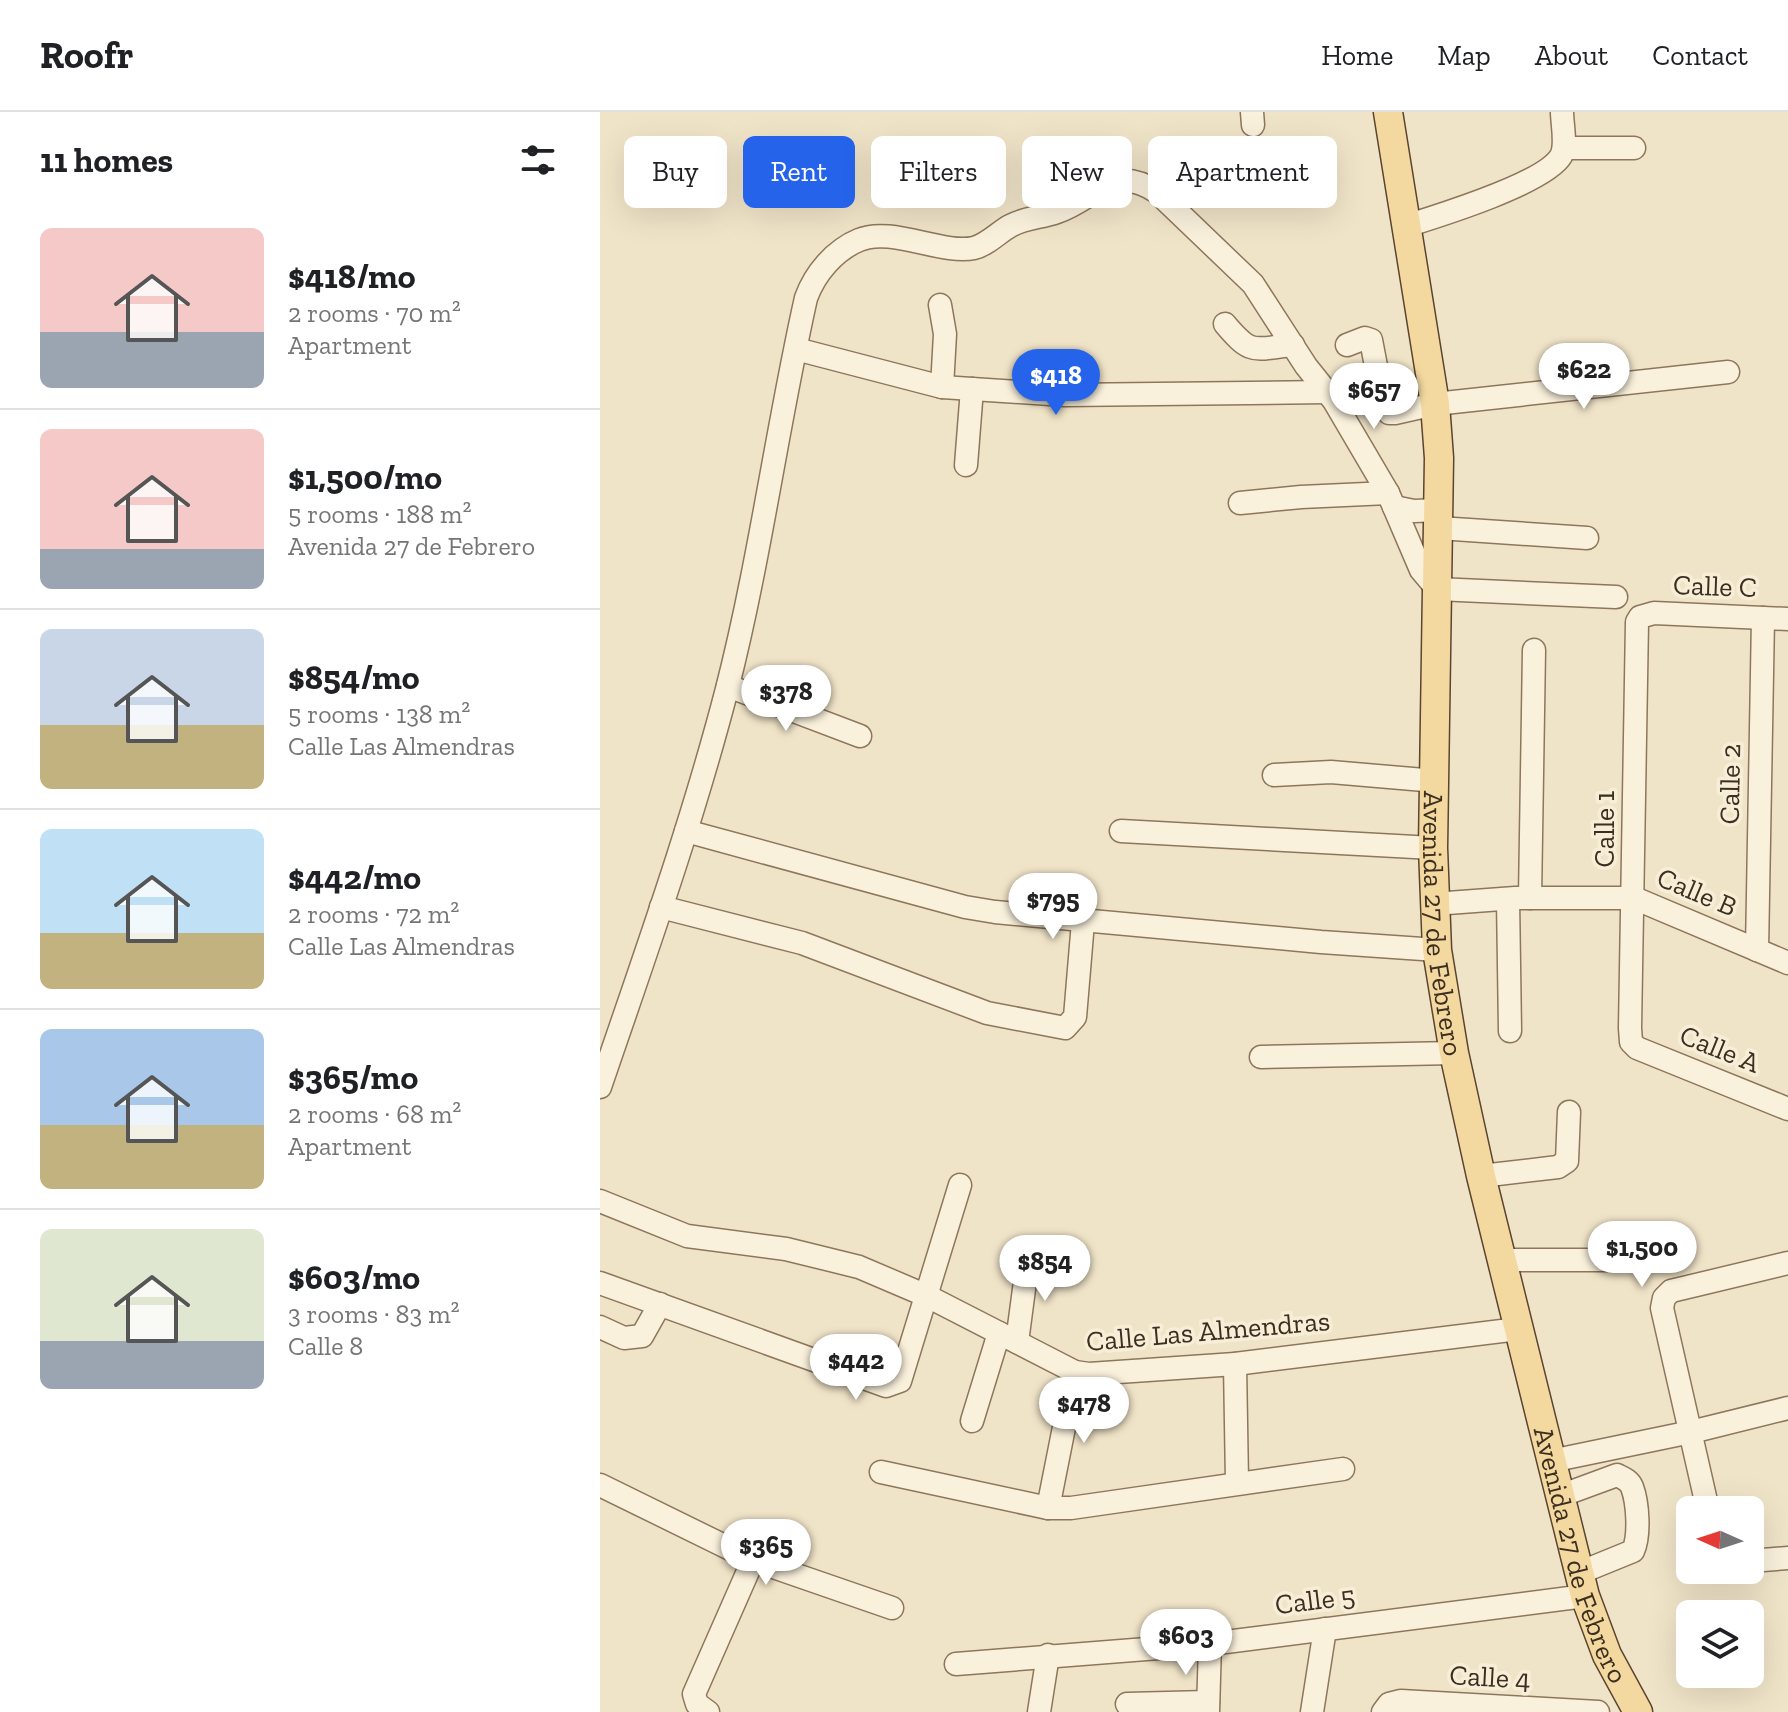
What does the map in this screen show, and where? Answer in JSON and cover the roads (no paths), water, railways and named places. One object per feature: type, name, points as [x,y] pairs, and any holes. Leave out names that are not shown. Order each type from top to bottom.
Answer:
[{"type":"main road","name":"Avenida 27 de Febrero","points":[[1388,112],[1435,404],[1439,519],[1433,848],[1437,950],[1454,1053],[1481,1176],[1582,1585],[1607,1655],[1638,1712]]},
{"type":"street","points":[[1406,226],[1470,207],[1538,175],[1560,158],[1564,148],[1562,112]]},
{"type":"street","points":[[1564,148],[1634,148]]},
{"type":"street","points":[[600,1087],[686,831],[728,686],[810,285],[828,263],[857,241],[878,236],[972,248],[982,245],[1020,220],[1056,212],[1123,179],[1135,180],[1157,192],[1253,284],[1327,392],[1391,500],[1421,570],[1437,589],[1616,597]]},
{"type":"street","points":[[940,305],[945,334],[942,387]]},
{"type":"street","points":[[1225,324],[1244,346],[1253,349],[1293,345]]},
{"type":"street","points":[[1347,345],[1365,338],[1371,340],[1384,408],[1389,413],[1435,404],[1728,372]]},
{"type":"street","points":[[796,349],[942,387],[1065,395],[1327,392]]},
{"type":"street","points":[[966,465],[972,389]]},
{"type":"street","points":[[1240,503],[1301,497],[1391,500],[1439,519],[1587,538]]},
{"type":"street","name":"Calle C","points":[[1640,617],[1654,613],[1788,619]]},
{"type":"street","name":"Calle 1","points":[[1631,1042],[1635,629],[1640,617]]},
{"type":"street","name":"Calle 2","points":[[1757,950],[1763,618]]},
{"type":"street","points":[[1510,1031],[1534,650]]},
{"type":"street","points":[[728,686],[860,736]]},
{"type":"street","points":[[1274,775],[1331,772],[1436,781]]},
{"type":"street","points":[[686,831],[965,907],[1083,922],[1437,950]]},
{"type":"street","points":[[1121,831],[1433,848]]},
{"type":"street","name":"Calle B","points":[[1434,904],[1519,898],[1634,898],[1788,963]]},
{"type":"street","points":[[661,907],[802,943],[987,1013],[1065,1028],[1075,1017],[1083,922]]},
{"type":"street","name":"Calle A","points":[[1631,1042],[1637,1048],[1788,1109]]},
{"type":"street","points":[[1261,1057],[1454,1053]]},
{"type":"street","points":[[1481,1176],[1558,1167],[1567,1161],[1569,1112]]},
{"type":"street","points":[[600,1283],[886,1386],[900,1381],[960,1185]]},
{"type":"street","name":"Calle Las Almendras","points":[[600,1201],[687,1236],[786,1249],[859,1267],[927,1296],[1075,1372],[1089,1374],[1235,1364],[1518,1329]]},
{"type":"street","points":[[972,1421],[1008,1338],[1028,1259]]},
{"type":"street","points":[[1502,1260],[1610,1260]]},
{"type":"street","points":[[1705,1496],[1662,1308],[1664,1298],[1671,1291],[1788,1263]]},
{"type":"street","points":[[600,1327],[624,1338],[642,1336],[660,1304]]},
{"type":"street","points":[[1235,1364],[1237,1482]]},
{"type":"street","points":[[1048,1508],[1075,1372]]},
{"type":"street","points":[[1551,1461],[1788,1408]]},
{"type":"street","points":[[881,1472],[1048,1508],[1071,1508],[1343,1469]]},
{"type":"street","name":"Calle 5","points":[[956,1664],[1210,1644],[1325,1629],[1582,1585],[1633,1551],[1639,1534],[1632,1486],[1626,1478],[1617,1475],[1560,1496]]},
{"type":"street","points":[[600,1485],[753,1560],[892,1608]]},
{"type":"street","points":[[1764,1560],[1788,1558]]},
{"type":"street","points":[[708,1712],[697,1704],[694,1694],[753,1560]]},
{"type":"street","points":[[1312,1712],[1325,1629]]},
{"type":"street","points":[[1127,1704],[1208,1707],[1210,1644]]},
{"type":"street","points":[[1039,1712],[1048,1655]]},
{"type":"street","name":"Calle 4","points":[[1383,1712],[1395,1701],[1463,1709],[1598,1712]]}]
